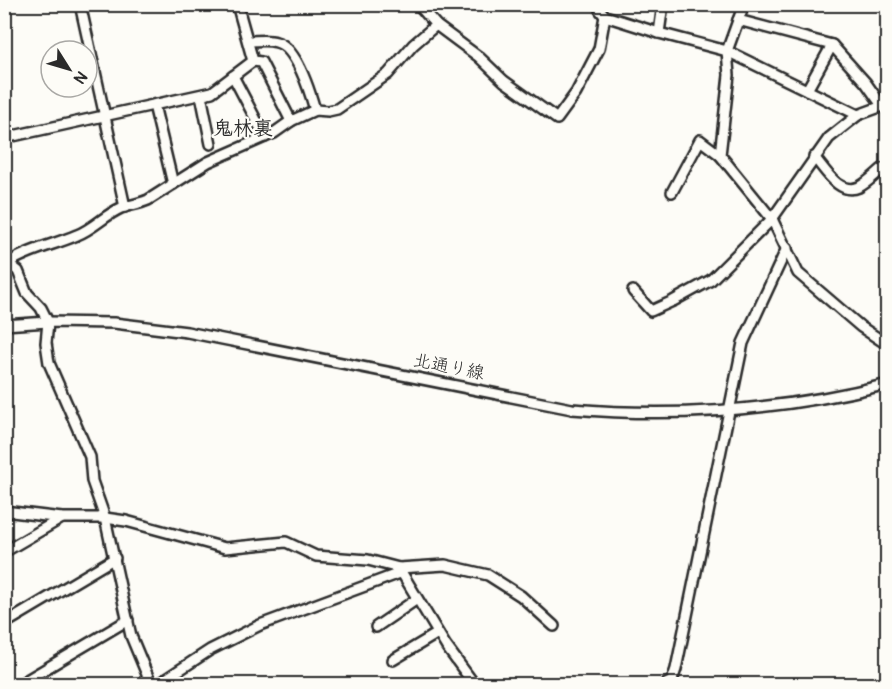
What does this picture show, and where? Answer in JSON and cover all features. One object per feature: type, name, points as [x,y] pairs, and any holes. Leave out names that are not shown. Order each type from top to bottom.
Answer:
[{"type":"street","points":[[80,4],[125,207]]},
{"type":"street","points":[[237,4],[253,61]]},
{"type":"street","points":[[418,4],[436,25],[479,57],[512,87],[558,119],[576,93],[599,50],[605,16]]},
{"type":"street","points":[[599,4],[605,16],[727,51],[858,115]]},
{"type":"street","points":[[659,33],[663,4]]},
{"type":"street","points":[[720,155],[729,75],[727,51],[744,4]]},
{"type":"street","points":[[633,291],[651,310],[711,280],[772,219],[829,138],[858,115],[885,105],[832,45],[738,20]]},
{"type":"street","points":[[151,684],[131,636],[105,518],[92,482],[90,457],[49,363],[46,343],[48,322],[42,308],[27,293],[18,272],[6,261],[77,235],[97,225],[121,208],[148,200],[217,158],[265,137],[291,121],[315,110],[337,109],[388,74],[413,45],[436,25]]},
{"type":"street","points":[[248,41],[278,42],[289,49],[309,87],[315,110]]},
{"type":"street","points":[[807,90],[832,45]]},
{"type":"street","points":[[4,138],[212,92],[253,61],[261,62],[291,121]]},
{"type":"street","points":[[233,76],[265,137]]},
{"type":"street","points":[[201,95],[211,144]]},
{"type":"street","points":[[154,105],[173,184]]},
{"type":"street","points":[[672,192],[700,140],[720,155],[772,219],[798,273],[861,327],[888,345]]},
{"type":"street","points":[[814,157],[839,186],[850,189],[859,187],[882,170],[888,176]]},
{"type":"street","points":[[666,684],[672,681],[676,669],[743,343],[787,248]]},
{"type":"street","name":"北通り線","points":[[4,325],[48,322],[114,323],[187,332],[572,409],[610,412],[729,410],[788,404],[888,384]]},
{"type":"street","points":[[4,511],[62,518],[105,518],[126,521],[225,548],[286,542],[316,556],[368,560],[400,571],[438,633],[474,684]]},
{"type":"street","points":[[4,552],[62,518]]},
{"type":"street","points":[[4,624],[115,558]]},
{"type":"street","points":[[158,684],[210,650],[260,625],[400,571],[445,565],[488,575],[521,596],[554,626]]},
{"type":"street","points":[[376,627],[417,599]]},
{"type":"street","points":[[20,684],[128,620]]},
{"type":"street","points":[[393,660],[438,633]]},
{"type":"district","name":"鬼林裏","points":[[243,128]]}]
